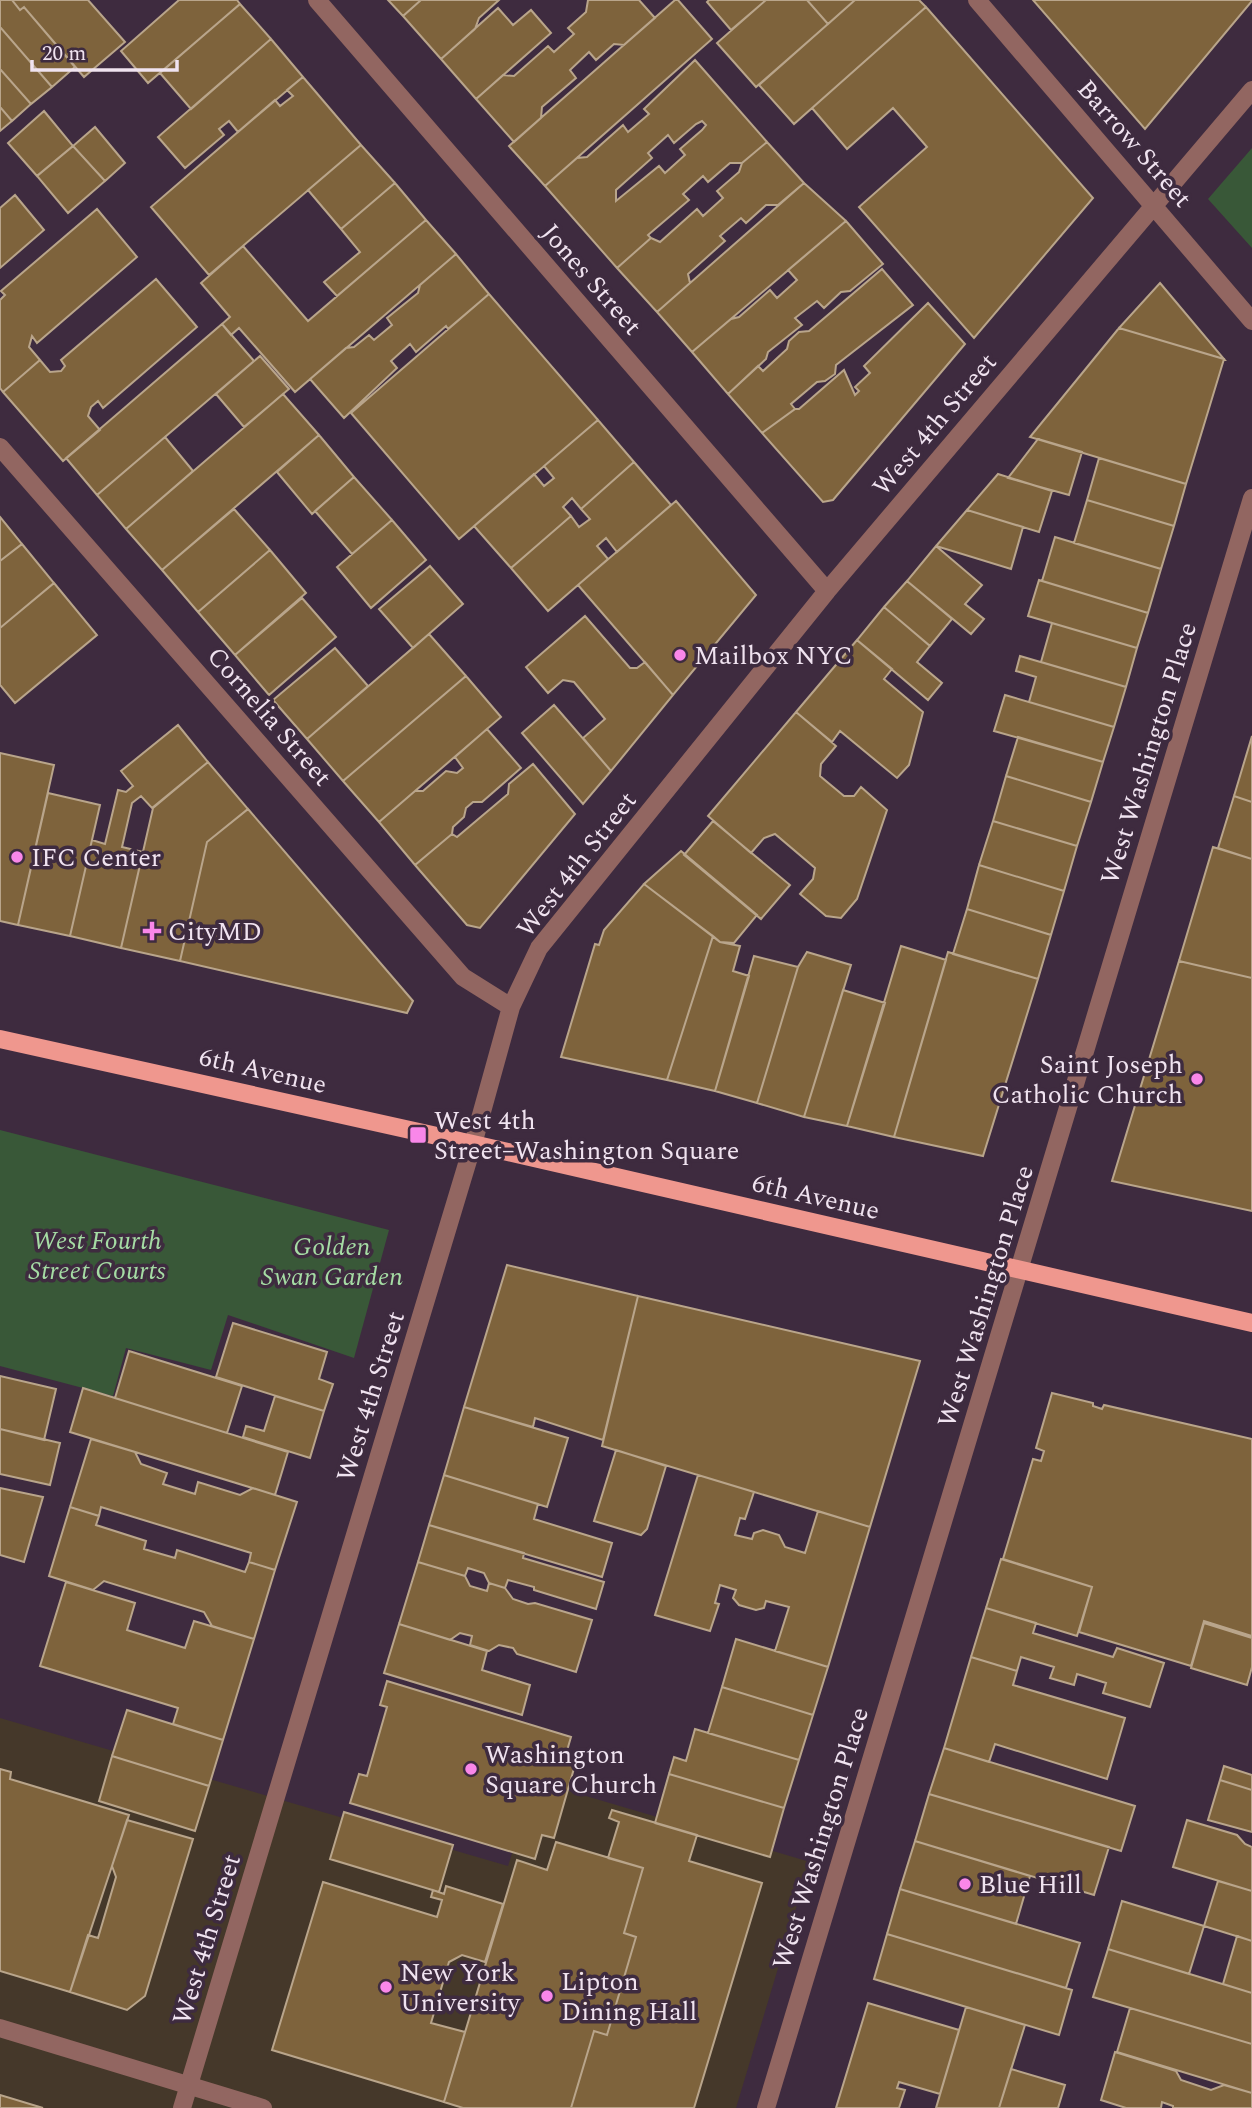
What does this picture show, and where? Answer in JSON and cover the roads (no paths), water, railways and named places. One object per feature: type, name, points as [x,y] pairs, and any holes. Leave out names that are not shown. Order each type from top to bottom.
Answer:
[{"type":"main road","name":"6th Avenue","points":[[0,1039],[474,1144],[1252,1323]]},
{"type":"street","name":"Jones Street","points":[[317,0],[827,591]]},
{"type":"street","name":"Barrow Street","points":[[977,0],[1252,321]]},
{"type":"street","name":"West 4th Street","points":[[182,2108],[474,1144],[511,1007],[540,948],[827,591],[1252,90]]},
{"type":"street","name":"Cornelia Street","points":[[0,447],[463,977],[511,1007]]},
{"type":"street","name":"West Washington Place","points":[[766,2108],[1252,498]]},
{"type":"street","points":[[0,2028],[264,2108]]},
{"type":"place","name":"Mailbox NYC","points":[[680,655]]},
{"type":"place","name":"IFC Center","points":[[17,857]]},
{"type":"place","name":"CityMD","points":[[152,931]]},
{"type":"place","name":"Saint Joseph Catholic Church","points":[[1197,1079]]},
{"type":"place","name":"West 4th Street–Washington Square","points":[[418,1135]]},
{"type":"place","name":"Washington Square Church","points":[[471,1769]]},
{"type":"place","name":"Blue Hill","points":[[965,1884]]},
{"type":"place","name":"New York University","points":[[386,1987]]},
{"type":"place","name":"Lipton Dining Hall","points":[[547,1996]]},
{"type":"park label","name":"West Fourth Street Courts","points":[[97,1255]]},
{"type":"park label","name":"Golden Swan Garden","points":[[332,1261]]}]
